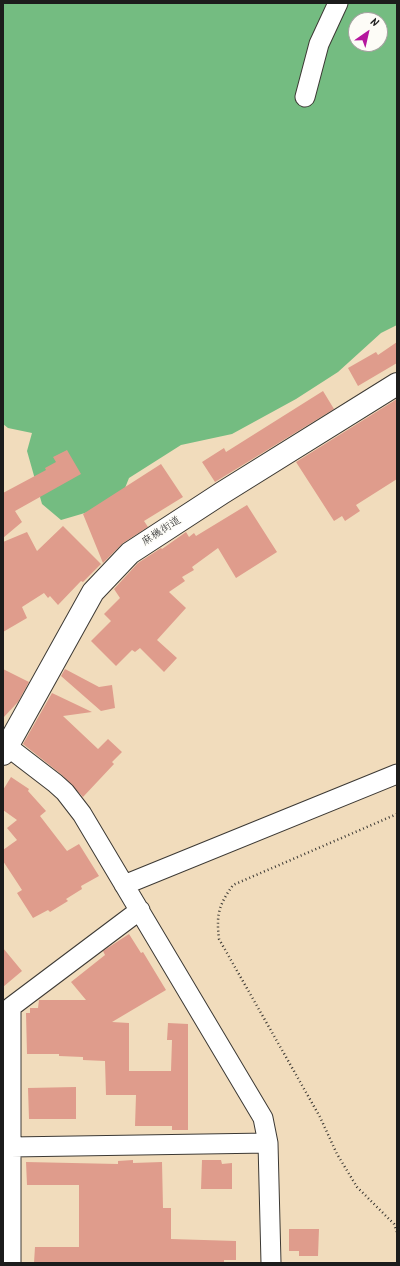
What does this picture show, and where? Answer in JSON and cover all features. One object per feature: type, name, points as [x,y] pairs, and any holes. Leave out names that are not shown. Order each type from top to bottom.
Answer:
[{"type":"street","points":[[305,97],[319,44],[338,3]]},
{"type":"street","name":"麻機街道","points":[[4,748],[93,592],[130,553],[222,493],[397,384]]},
{"type":"street","points":[[4,748],[65,792],[82,814],[263,1118],[268,1143],[271,1263]]},
{"type":"street","points":[[124,885],[397,774]]},
{"type":"street","points":[[11,1263],[11,1007],[140,910]]},
{"type":"street","points":[[11,1147],[268,1143]]},
{"type":"path","points":[[397,814],[233,885],[221,902],[217,919],[219,939],[320,1116],[337,1154],[357,1187],[394,1224],[397,1232]]},
{"type":"green space","points":[[3,3],[397,3],[397,325],[381,333],[338,372],[296,399],[232,434],[181,445],[129,478],[119,503],[61,520],[42,504],[27,451],[32,433],[8,428],[3,424]]},
{"type":"building","points":[[397,342],[397,363],[358,386],[348,368],[376,352],[378,355]]},
{"type":"building","points":[[323,391],[334,409],[215,482],[202,462],[224,448],[226,452]]},
{"type":"building","points":[[397,399],[397,479],[356,505],[360,511],[345,521],[342,516],[334,521],[296,462]]},
{"type":"building","points":[[67,450],[81,474],[15,511],[22,522],[3,538],[3,493],[46,470],[45,468],[56,462],[53,457]]},
{"type":"building","points":[[161,464],[183,497],[144,521],[148,527],[123,543],[103,563],[83,514]]},
{"type":"building","points":[[247,505],[277,552],[236,578],[218,548],[192,567],[194,570],[182,577],[185,581],[169,592],[186,608],[157,640],[177,658],[164,672],[140,648],[135,652],[132,650],[116,666],[91,641],[111,621],[104,614],[120,598],[114,589],[138,563],[161,548],[162,549],[186,532],[189,537],[194,533],[196,536]]},
{"type":"building","points":[[63,526],[101,564],[83,582],[81,581],[58,605],[50,596],[48,598],[44,593],[22,607],[27,618],[3,632],[3,542],[27,532],[37,551]]},
{"type":"building","points":[[3,669],[29,682],[18,702],[3,718]]},
{"type":"building","points":[[65,669],[99,687],[112,685],[115,708],[101,711],[61,676]]},
{"type":"building","points":[[52,693],[92,712],[63,716],[98,749],[108,739],[122,752],[112,762],[114,764],[83,797],[62,775],[23,744]]},
{"type":"building","points":[[11,777],[29,789],[28,791],[46,811],[40,816],[67,851],[79,844],[99,876],[81,886],[82,889],[66,899],[68,901],[50,912],[48,910],[33,918],[17,893],[22,890],[3,861],[3,850],[17,840],[7,828],[17,820],[3,810],[3,790]]},
{"type":"building","points":[[129,934],[141,953],[143,952],[166,990],[112,1022],[129,1023],[129,1071],[171,1071],[172,1040],[167,1040],[168,1023],[188,1024],[188,1130],[172,1130],[172,1126],[135,1126],[136,1095],[106,1095],[105,1061],[83,1060],[83,1057],[59,1056],[59,1054],[27,1054],[26,1013],[30,1013],[30,1008],[38,1008],[39,1000],[86,1000],[71,982],[105,955],[103,951]]},
{"type":"building","points":[[3,948],[22,971],[3,987]]},
{"type":"building","points":[[76,1087],[76,1119],[29,1119],[28,1088]]},
{"type":"building","points":[[133,1160],[133,1163],[162,1162],[163,1208],[171,1208],[171,1239],[236,1241],[236,1260],[224,1260],[224,1263],[34,1263],[35,1247],[79,1247],[79,1185],[27,1185],[26,1162],[118,1164],[118,1161]]},
{"type":"building","points":[[202,1160],[221,1160],[222,1164],[232,1163],[232,1189],[201,1189]]},
{"type":"building","points":[[289,1229],[319,1229],[318,1256],[299,1256],[299,1251],[289,1251]]}]
